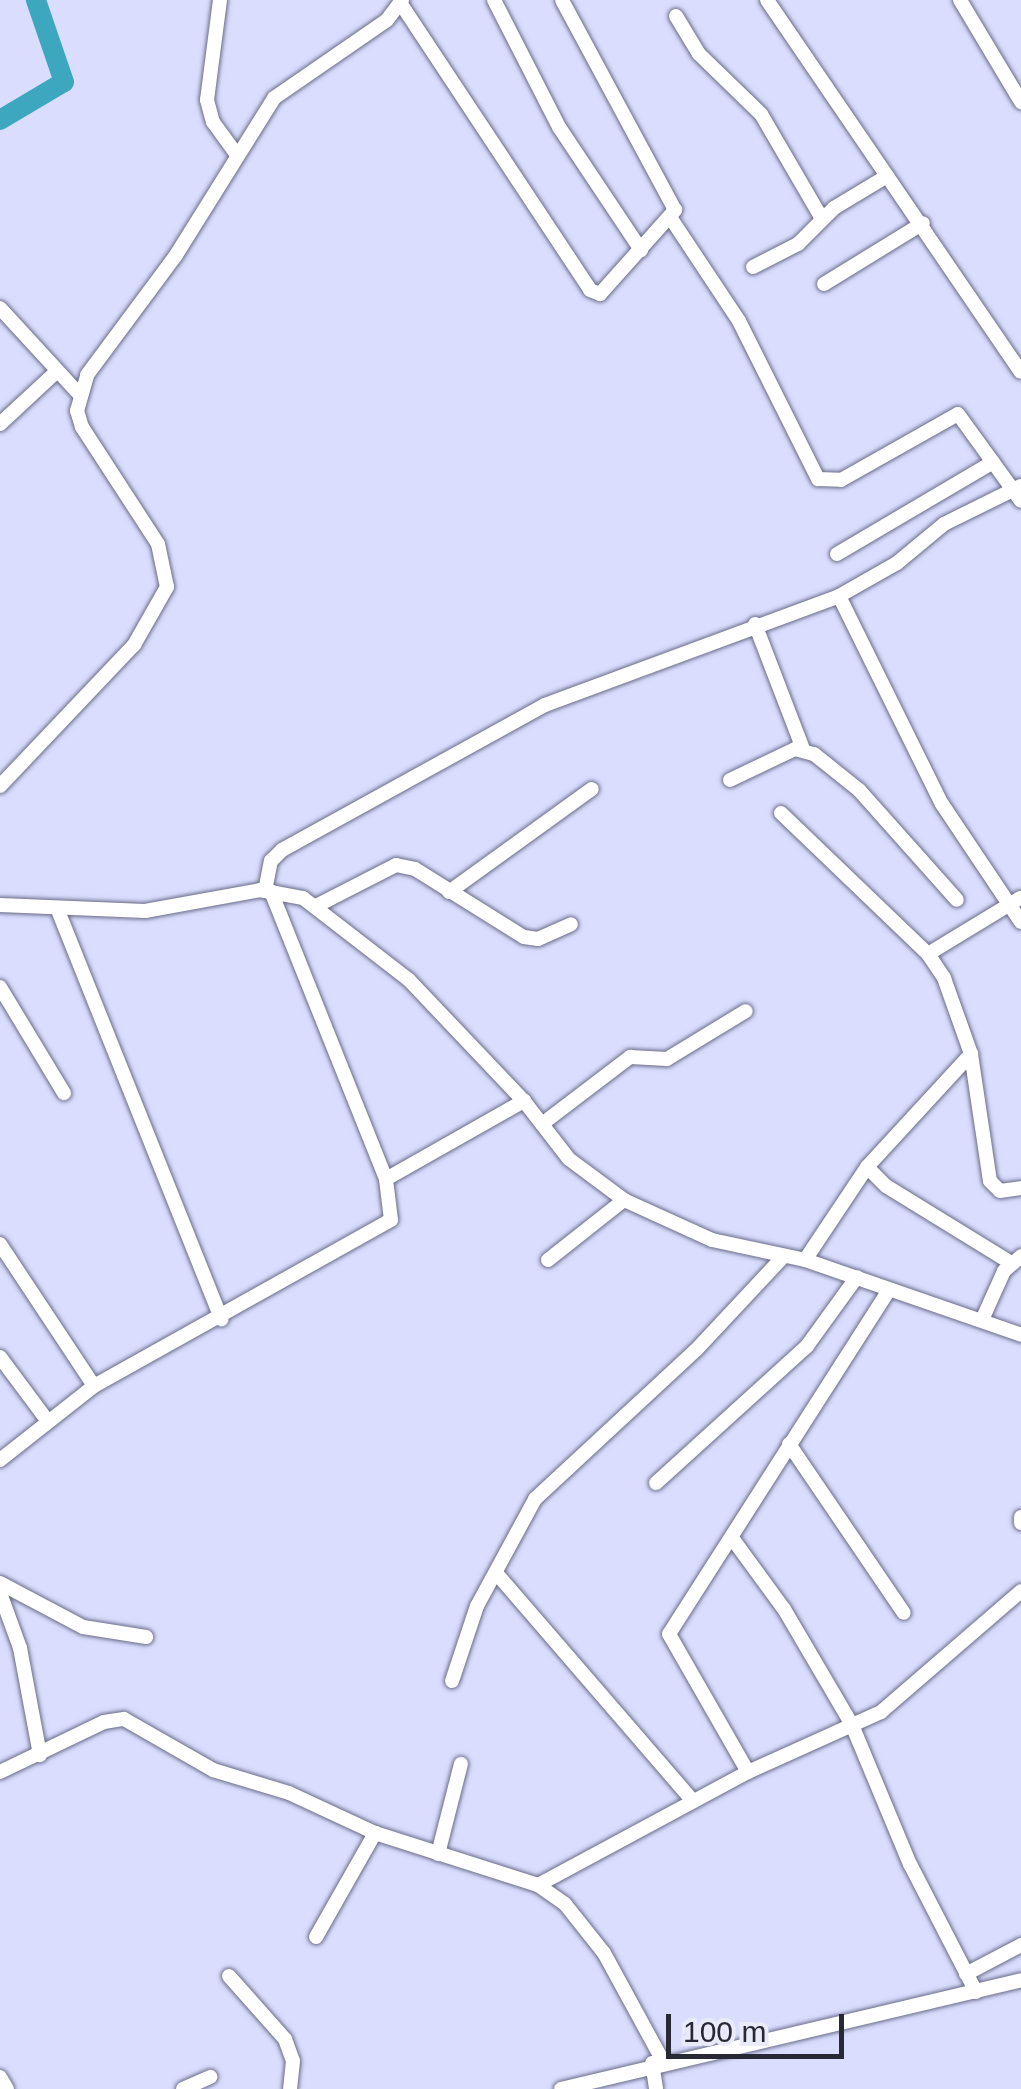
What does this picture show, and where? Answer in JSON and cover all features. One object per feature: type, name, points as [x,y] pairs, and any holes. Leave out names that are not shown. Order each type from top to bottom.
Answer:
[{"type":"street","points":[[220,0],[207,100],[213,122],[237,155]]},
{"type":"street","points":[[494,0],[558,127],[641,250]]},
{"type":"street","points":[[562,0],[599,77],[671,198],[672,220],[739,321],[818,479],[841,480],[952,414],[966,419],[1021,500]]},
{"type":"street","points":[[768,0],[887,176],[923,222],[1021,372]]},
{"type":"street","points":[[960,0],[1021,102]]},
{"type":"street","points":[[0,786],[134,645],[167,587],[158,544],[103,469],[82,428],[79,394],[274,98],[402,4],[590,290],[606,293],[672,220]]},
{"type":"street","points":[[676,16],[698,54],[770,128],[822,219]]},
{"type":"street","points":[[754,267],[798,244],[822,219],[887,176]]},
{"type":"street","points":[[824,284],[923,222]]},
{"type":"street","points":[[0,308],[54,374],[79,394]]},
{"type":"street","points":[[0,424],[54,374]]},
{"type":"street","points":[[837,554],[994,462]]},
{"type":"street","points":[[0,1460],[94,1386],[386,1225],[394,1207],[386,1179],[268,891],[271,861],[282,850],[545,706],[755,624],[839,596],[1014,488]]},
{"type":"street","points":[[839,596],[934,789],[1017,900],[1021,922]]},
{"type":"street","points":[[755,624],[803,748],[859,790],[957,900]]},
{"type":"street","points":[[730,780],[803,748]]},
{"type":"street","points":[[449,892],[592,789]]},
{"type":"street","points":[[781,813],[928,954],[958,1007],[970,1054],[990,1181],[1000,1190],[1021,1188]]},
{"type":"street","points":[[316,906],[396,864],[531,939],[571,924]]},
{"type":"street","points":[[0,905],[145,911],[268,891],[316,906],[409,980],[524,1101],[583,1172],[624,1200],[712,1240],[805,1260],[1021,1335]]},
{"type":"street","points":[[928,954],[1017,900]]},
{"type":"street","points":[[57,908],[221,1319]]},
{"type":"street","points":[[0,987],[64,1093]]},
{"type":"street","points":[[542,1124],[630,1056],[667,1058],[746,1010]]},
{"type":"street","points":[[805,1260],[867,1167],[970,1054]]},
{"type":"street","points":[[386,1179],[524,1101]]},
{"type":"street","points":[[867,1167],[891,1190],[1016,1260],[982,1320]]},
{"type":"street","points":[[548,1260],[624,1200]]},
{"type":"street","points":[[0,1244],[94,1386]]},
{"type":"street","points":[[452,1681],[478,1606],[535,1499],[696,1350],[784,1256]]},
{"type":"street","points":[[656,1483],[807,1346],[857,1277]]},
{"type":"street","points":[[748,1772],[669,1634],[889,1290]]},
{"type":"street","points":[[0,1357],[47,1420]]},
{"type":"street","points":[[789,1444],[904,1612]]},
{"type":"street","points":[[732,1538],[784,1609],[852,1725],[910,1864],[976,1992]]},
{"type":"street","points":[[497,1574],[693,1801]]},
{"type":"street","points":[[0,1583],[83,1626],[146,1637]]},
{"type":"street","points":[[538,1885],[748,1772],[891,1704],[1021,1591]]},
{"type":"street","points":[[0,1594],[20,1648],[40,1755]]},
{"type":"street","points":[[0,1772],[104,1722],[124,1719],[214,1770],[289,1793],[374,1834],[538,1885],[564,1904],[604,1953],[657,2062],[656,2089]]},
{"type":"street","points":[[438,1854],[461,1764]]},
{"type":"street","points":[[316,1937],[374,1834]]},
{"type":"street","points":[[966,1974],[1021,1945]]},
{"type":"street","points":[[229,1976],[285,2040],[294,2061],[290,2089]]},
{"type":"street","points":[[561,2089],[657,2062],[1021,1980]]},
{"type":"street","points":[[0,2077],[7,2089]]},
{"type":"street","points":[[183,2089],[210,2077]]},
{"type":"waterway","points":[[0,120],[64,82],[36,0]]}]
